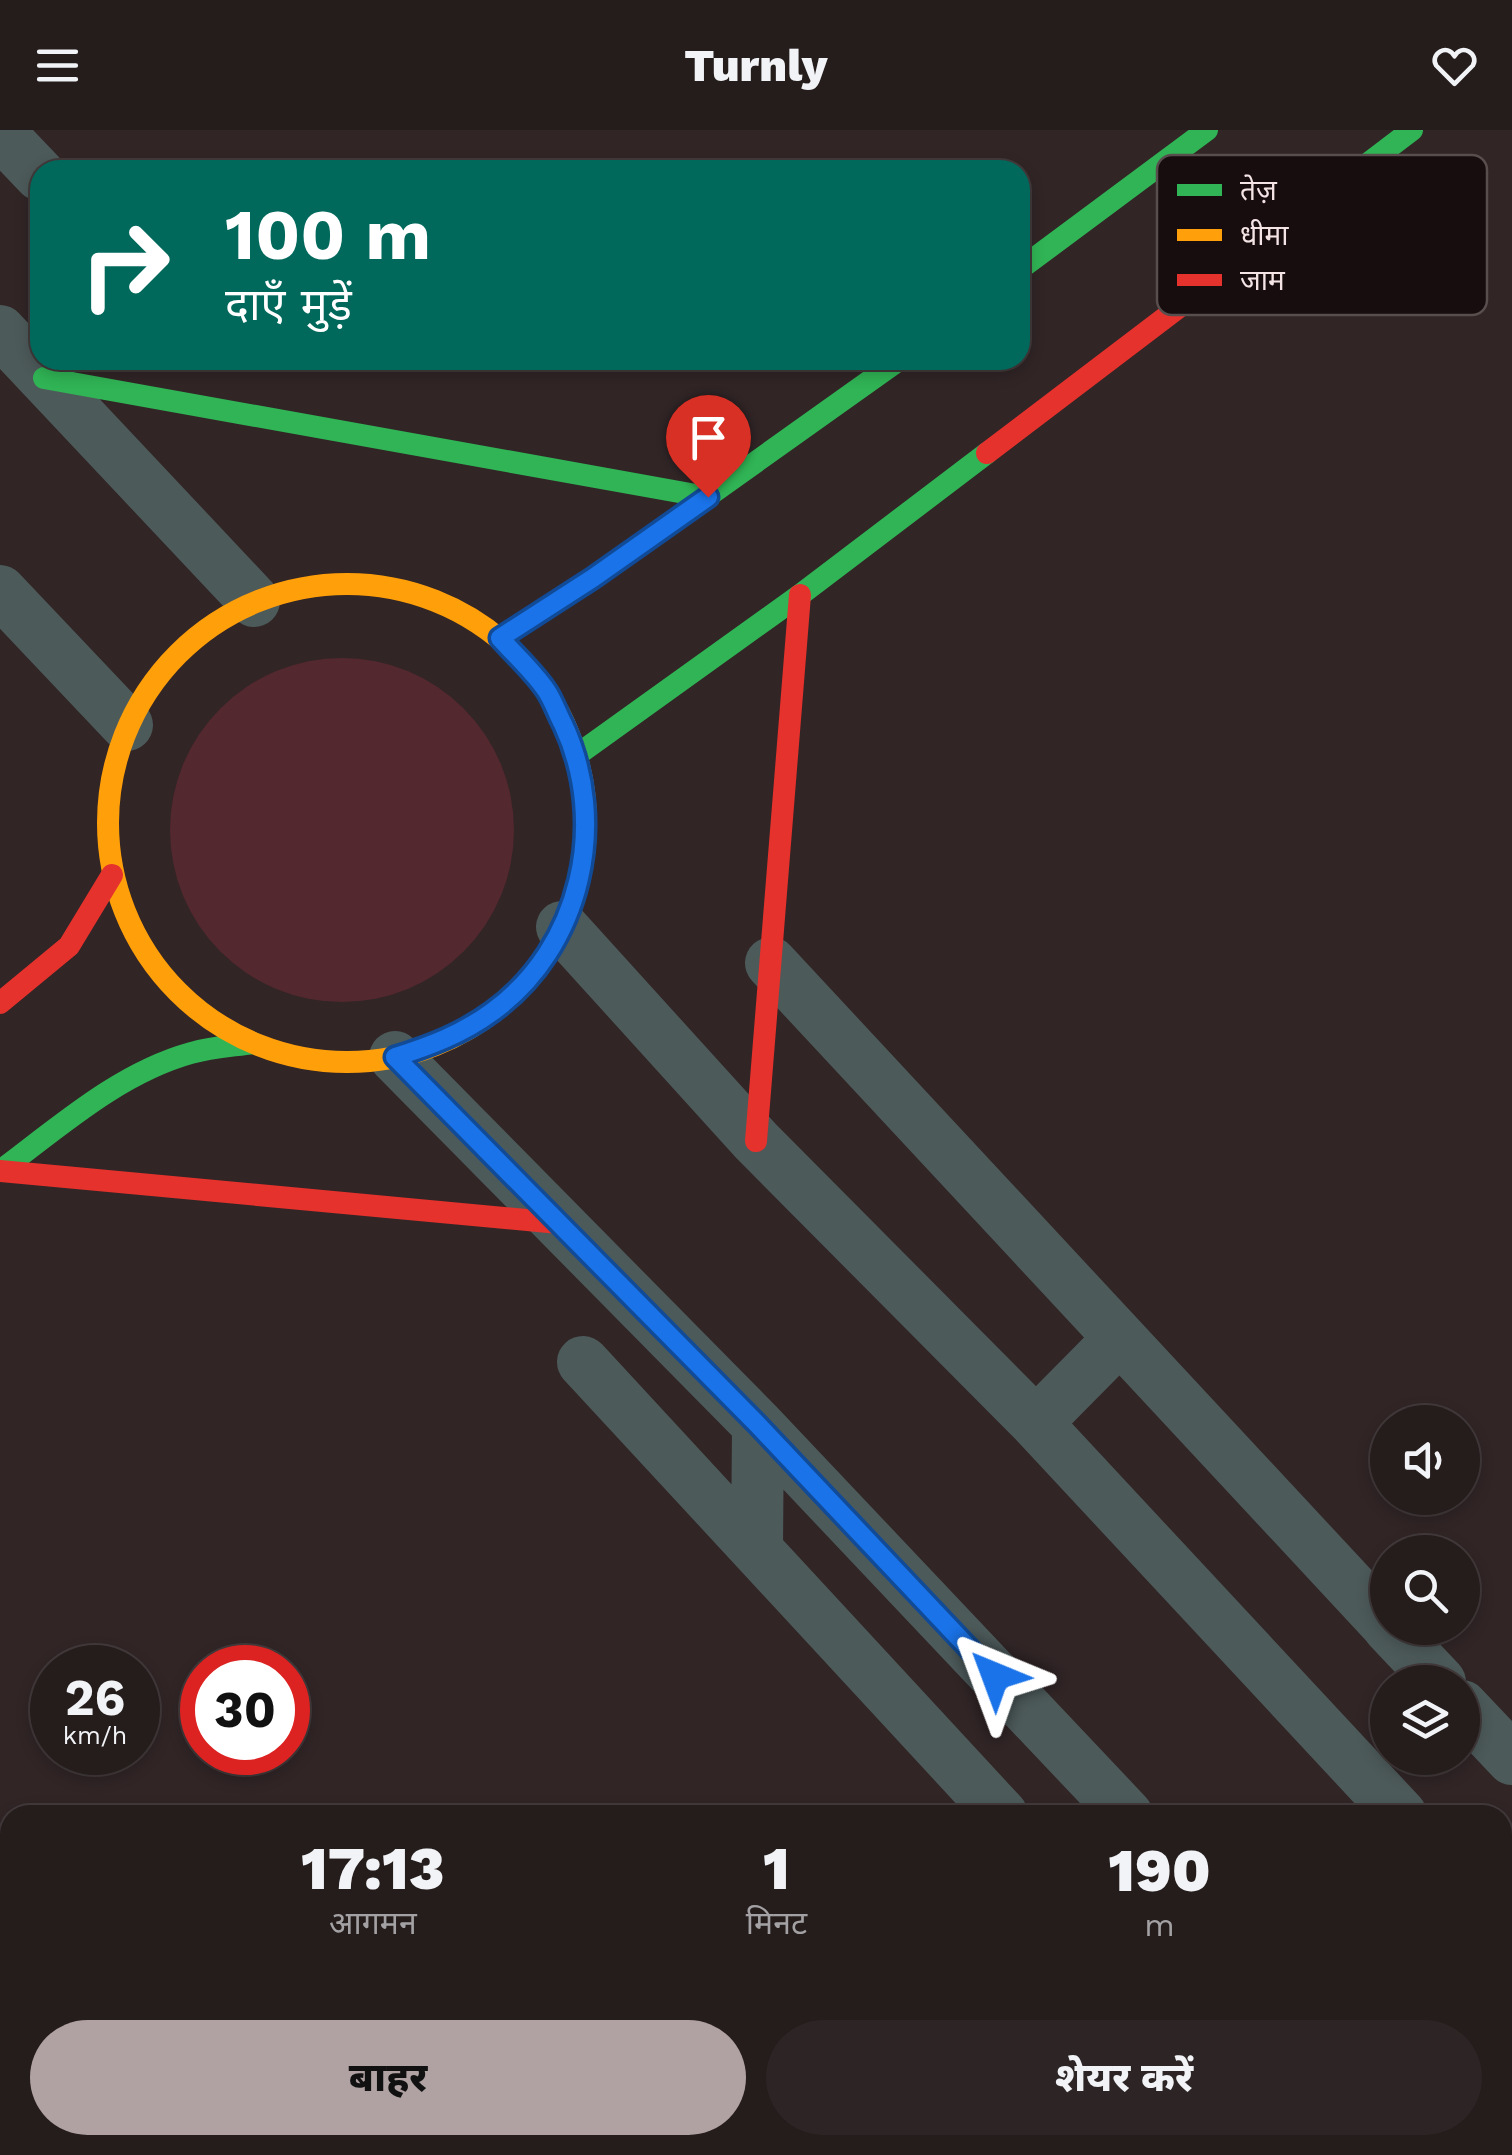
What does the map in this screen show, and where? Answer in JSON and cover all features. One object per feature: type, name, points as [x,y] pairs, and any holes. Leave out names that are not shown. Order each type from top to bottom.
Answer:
[{"type":"street","points":[[1174,155],[1207,130]]},
{"type":"street","points":[[1379,155],[1412,130]]},
{"type":"street","points":[[0,133],[30,164]]},
{"type":"street","points":[[1030,263],[1157,167]]},
{"type":"street","points":[[577,755],[800,595],[1169,315]]},
{"type":"street","points":[[0,332],[30,363]]},
{"type":"street","points":[[36,370],[254,601]]},
{"type":"street","points":[[500,638],[593,578],[884,370]]},
{"type":"street","points":[[44,378],[708,497]]},
{"type":"street","points":[[316,585],[382,586],[444,603],[500,638],[547,691],[577,755],[586,798],[586,842],[578,886],[562,927],[533,974],[494,1011],[447,1040],[395,1057],[347,1062],[299,1058],[253,1043],[189,1003],[140,946],[112,875],[107,800],[126,725],[158,674],[201,632],[254,601],[316,585]]},
{"type":"street","points":[[0,590],[126,725]]},
{"type":"street","points":[[756,1141],[800,595]]},
{"type":"street","points":[[0,1003],[68,946],[112,875]]},
{"type":"street","points":[[562,927],[756,1141],[1036,1423],[1392,1805]]},
{"type":"street","points":[[770,963],[1370,1607]]},
{"type":"street","points":[[0,1171],[104,1096],[141,1075],[185,1054],[253,1043]]},
{"type":"street","points":[[395,1057],[758,1425],[1118,1805]]},
{"type":"street","points":[[0,1171],[559,1223]]},
{"type":"street","points":[[1036,1423],[1120,1338]]},
{"type":"street","points":[[583,1362],[993,1805]]},
{"type":"street","points":[[757,1547],[758,1425]]},
{"type":"street","points":[[1406,1645],[1424,1665]]},
{"type":"street","points":[[1480,1725],[1512,1759]]},
{"type":"shaded area","points":[[325,658],[359,658],[392,665],[423,678],[464,708],[485,734],[501,764],[511,796],[511,864],[501,896],[485,926],[464,952],[423,982],[392,995],[359,1002],[325,1002],[292,995],[261,982],[233,963],[209,939],[190,911],[177,880],[170,847],[170,813],[177,780],[190,749],[209,721],[233,697],[261,678],[292,665]]},
{"type":"traffic: fast","points":[[1173,155],[1207,130]]},
{"type":"traffic: fast","points":[[1379,155],[1412,130]]},
{"type":"traffic: fast","points":[[1030,262],[1157,167]]},
{"type":"traffic: fast","points":[[500,638],[593,578],[885,370]]},
{"type":"traffic: fast","points":[[44,378],[707,497]]},
{"type":"traffic: fast","points":[[577,755],[800,595],[987,453]]},
{"type":"traffic: fast","points":[[0,1171],[91,1103],[139,1074],[191,1053],[253,1043]]},
{"type":"traffic: slow","points":[[347,584],[394,589],[438,603],[480,625],[516,654],[545,690],[567,732],[581,776],[586,823],[581,870],[567,914],[545,956],[516,992],[480,1021],[438,1043],[394,1057],[347,1062],[300,1057],[256,1043],[214,1021],[178,992],[149,956],[127,914],[113,870],[108,823],[113,776],[127,732],[149,690],[178,654],[214,625],[256,603],[300,589],[347,584]]},
{"type":"traffic: jam","points":[[987,453],[1169,315]]},
{"type":"traffic: jam","points":[[756,1141],[800,595]]},
{"type":"traffic: jam","points":[[0,1003],[69,946],[112,875]]},
{"type":"traffic: jam","points":[[0,1171],[559,1223]]},
{"type":"route","points":[[708,497],[500,638],[547,691],[577,755],[586,798],[586,842],[578,886],[562,927],[533,974],[494,1011],[447,1040],[395,1057],[758,1425],[995,1676]]}]
